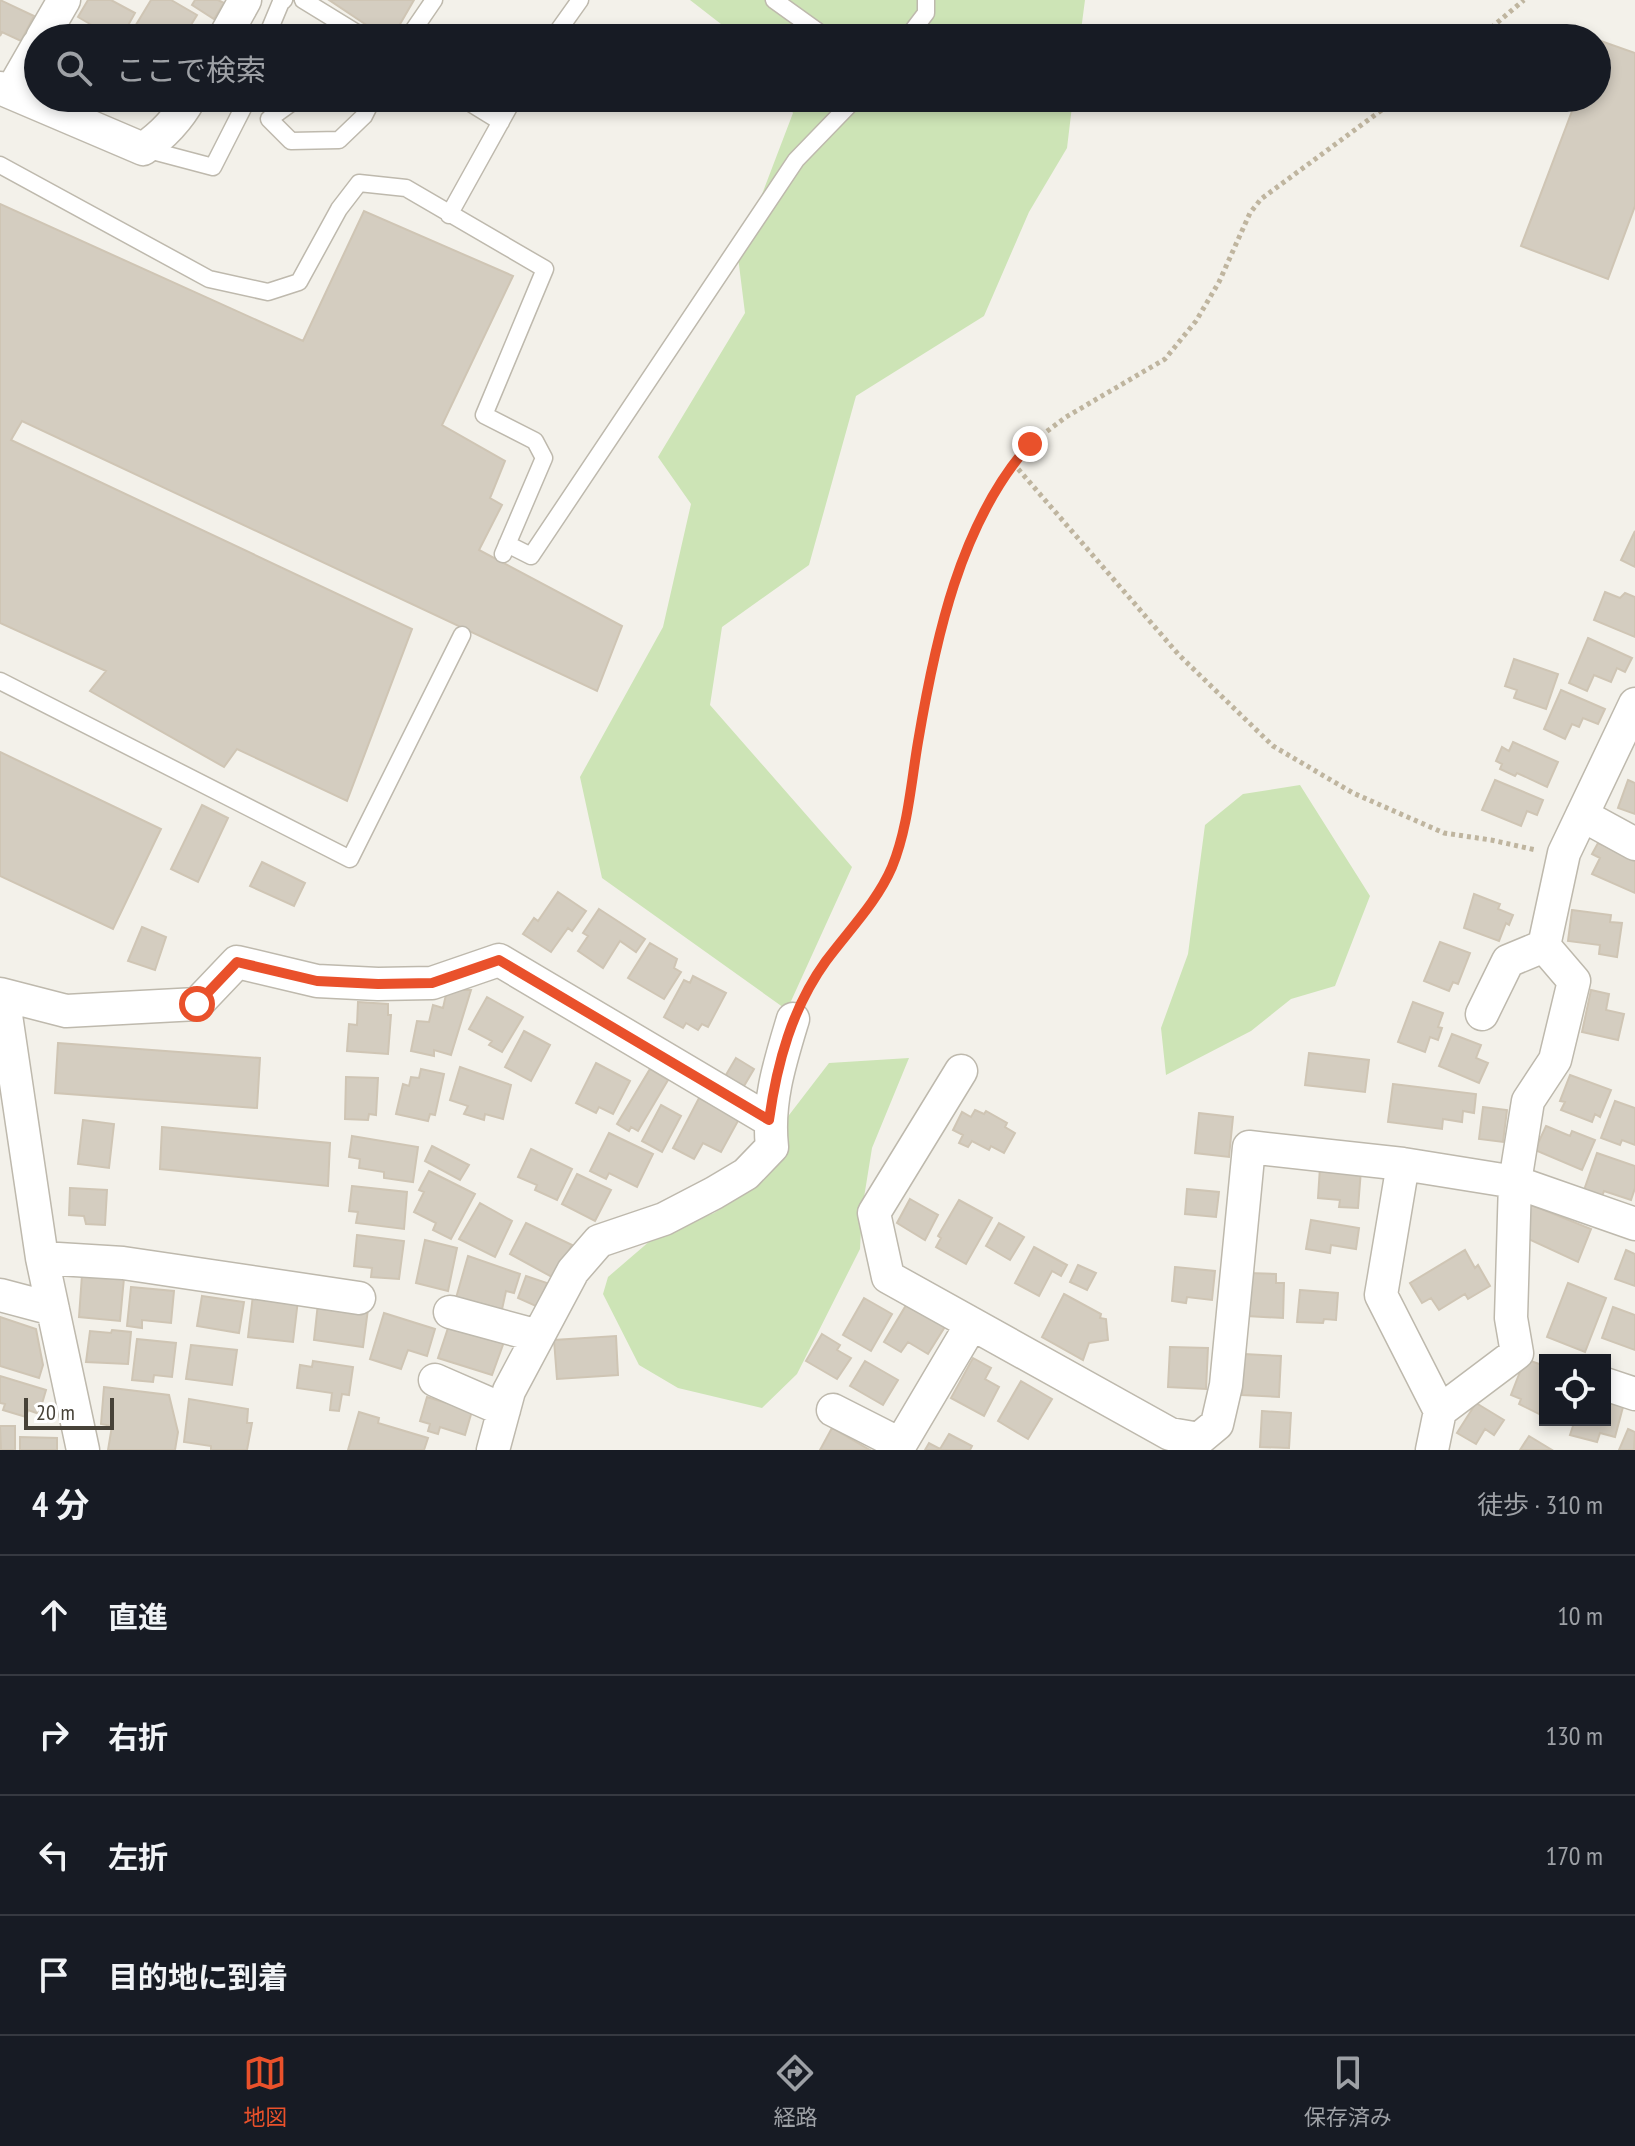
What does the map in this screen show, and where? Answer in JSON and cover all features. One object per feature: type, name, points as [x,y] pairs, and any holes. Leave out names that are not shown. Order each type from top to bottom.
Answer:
[{"type":"street","points":[[50,24],[64,0]]},
{"type":"street","points":[[232,24],[245,0]]},
{"type":"street","points":[[24,64],[5,90],[24,98]]},
{"type":"street","points":[[56,112],[143,149],[157,140],[181,112]]},
{"type":"street","points":[[1544,946],[1564,853],[1635,704]]},
{"type":"street","points":[[1582,815],[1635,844]]},
{"type":"street","points":[[1482,1014],[1508,961],[1544,946]]},
{"type":"street","points":[[1440,1411],[1517,1353],[1511,1318],[1515,1182],[1528,1101],[1555,1060],[1574,981],[1544,946]]},
{"type":"street","points":[[83,1450],[42,1258],[1,995],[66,1011],[197,1004],[237,962],[317,981],[378,984],[432,983],[499,960],[769,1120]]},
{"type":"street","points":[[493,1450],[509,1391],[573,1271],[599,1241],[664,1219],[746,1174],[772,1147],[769,1120],[778,1068],[793,1019]]},
{"type":"street","points":[[961,1071],[874,1213],[888,1277],[1170,1434],[1199,1439],[1217,1424],[1226,1385],[1249,1147],[1403,1164],[1515,1182],[1635,1224]]},
{"type":"street","points":[[1403,1164],[1381,1295],[1440,1411],[1432,1450]]},
{"type":"street","points":[[42,1258],[123,1263],[359,1298]]},
{"type":"street","points":[[0,1295],[53,1309]]},
{"type":"street","points":[[450,1312],[538,1336]]},
{"type":"street","points":[[833,1410],[899,1447],[971,1325]]},
{"type":"street","points":[[435,1380],[504,1410]]},
{"type":"street","points":[[1611,1386],[1635,1394]]},
{"type":"lane","points":[[272,24],[284,0]]},
{"type":"lane","points":[[303,0],[342,24]]},
{"type":"lane","points":[[418,24],[434,0]]},
{"type":"lane","points":[[563,24],[580,0]]},
{"type":"lane","points":[[774,0],[807,24]]},
{"type":"lane","points":[[918,24],[926,13],[926,0]]},
{"type":"lane","points":[[143,149],[213,167],[240,112]]},
{"type":"lane","points":[[258,112],[291,141],[339,140],[366,112]]},
{"type":"lane","points":[[269,119],[279,112]]},
{"type":"lane","points":[[485,112],[501,122]]},
{"type":"lane","points":[[449,215],[506,112]]},
{"type":"lane","points":[[0,165],[209,279],[268,292],[299,282],[339,209],[359,183],[406,188],[545,269],[484,415],[535,441],[544,458],[505,549],[531,556],[796,160],[842,112]]},
{"type":"lane","points":[[0,681],[350,859],[462,635]]},
{"type":"path","points":[[1496,24],[1524,0]]},
{"type":"path","points":[[793,1019],[824,964],[872,902],[892,866],[904,822],[930,668],[955,585],[995,489],[1030,444],[1066,417],[1165,359],[1196,321],[1250,213],[1261,199],[1379,112]]},
{"type":"path","points":[[1013,463],[1179,655],[1273,746],[1353,793],[1444,833],[1564,853]]},
{"type":"green space","points":[[690,0],[1085,0],[1082,24],[721,24]]},
{"type":"green space","points":[[1071,112],[1067,148],[1029,212],[984,316],[856,396],[809,565],[722,627],[710,705],[852,867],[787,1010],[602,878],[580,777],[663,627],[691,504],[658,457],[745,313],[738,257],[793,113]]},
{"type":"green space","points":[[1300,785],[1370,896],[1335,986],[1291,999],[1251,1031],[1166,1075],[1161,1028],[1188,954],[1205,825],[1243,794]]},
{"type":"green space","points":[[909,1058],[872,1148],[862,1210],[860,1249],[797,1374],[762,1408],[678,1388],[639,1365],[603,1294],[608,1277],[658,1234],[714,1213],[757,1185],[786,1119],[829,1063]]},
{"type":"building","points":[[0,0],[34,16],[30,24],[24,24],[21,41],[2,32],[0,36]]},
{"type":"building","points":[[88,0],[111,0],[135,13],[129,24],[90,24],[78,17]]},
{"type":"building","points":[[151,0],[171,0],[197,15],[192,24],[136,24]]},
{"type":"building","points":[[195,0],[224,3],[214,19],[192,5]]},
{"type":"building","points":[[329,0],[414,0],[400,24],[365,24]]},
{"type":"building","points":[[1611,45],[1635,53],[1635,206],[1608,279],[1521,246],[1572,112],[1611,112]]},
{"type":"building","points":[[0,204],[303,341],[364,211],[513,276],[442,425],[505,461],[490,498],[502,505],[479,550],[622,626],[597,691],[22,421],[11,440],[412,629],[347,801],[237,749],[224,767],[90,691],[106,671],[0,623]]},
{"type":"building","points":[[1635,531],[1635,567],[1621,560]]},
{"type":"building","points":[[1605,592],[1620,598],[1625,593],[1635,597],[1635,637],[1594,620]]},
{"type":"building","points":[[1588,638],[1632,658],[1625,672],[1617,668],[1611,682],[1594,675],[1587,691],[1569,683]]},
{"type":"building","points":[[1514,659],[1558,674],[1546,709],[1514,698],[1517,690],[1505,686]]},
{"type":"building","points":[[1561,690],[1605,709],[1598,724],[1583,718],[1579,727],[1572,724],[1565,739],[1544,729]]},
{"type":"building","points":[[1513,742],[1558,762],[1547,787],[1500,769],[1502,764],[1496,761],[1502,747],[1509,751]]},
{"type":"building","points":[[0,752],[161,829],[113,929],[0,876]]},
{"type":"building","points":[[1495,780],[1543,800],[1537,815],[1527,811],[1521,826],[1482,810]]},
{"type":"building","points":[[1628,780],[1635,783],[1635,814],[1618,808]]},
{"type":"building","points":[[202,805],[228,818],[198,882],[171,869]]},
{"type":"building","points":[[1598,843],[1635,859],[1635,893],[1592,874],[1600,858],[1592,854]]},
{"type":"building","points":[[262,862],[305,883],[294,906],[250,886]]},
{"type":"building","points":[[558,892],[586,911],[572,931],[568,928],[551,952],[523,934],[534,918],[538,921]]},
{"type":"building","points":[[1474,894],[1500,904],[1498,909],[1513,915],[1499,941],[1464,928]]},
{"type":"building","points":[[599,909],[645,939],[636,952],[620,941],[603,968],[578,951],[588,936],[583,933]]},
{"type":"building","points":[[1572,910],[1611,915],[1610,922],[1622,923],[1617,957],[1599,954],[1600,945],[1568,941]]},
{"type":"building","points":[[142,927],[166,937],[155,970],[128,961]]},
{"type":"building","points":[[1440,942],[1470,953],[1458,984],[1453,982],[1449,991],[1424,981]]},
{"type":"building","points":[[650,943],[677,959],[674,968],[681,972],[664,999],[628,978]]},
{"type":"building","points":[[693,976],[726,993],[708,1027],[702,1024],[698,1030],[686,1023],[683,1028],[664,1017],[684,980],[690,983]]},
{"type":"building","points":[[447,990],[471,990],[451,1055],[434,1050],[434,1056],[411,1051],[417,1021],[429,1022],[433,1005],[443,1008]]},
{"type":"building","points":[[1591,990],[1609,994],[1606,1010],[1624,1014],[1618,1040],[1582,1032]]},
{"type":"building","points":[[487,997],[523,1017],[502,1052],[489,1045],[492,1041],[469,1029]]},
{"type":"building","points":[[358,1002],[388,1004],[388,1015],[391,1015],[388,1054],[347,1051],[349,1024],[357,1025]]},
{"type":"building","points":[[1413,1002],[1443,1013],[1438,1040],[1430,1037],[1425,1052],[1398,1042]]},
{"type":"building","points":[[524,1031],[550,1045],[531,1081],[505,1067]]},
{"type":"building","points":[[1452,1034],[1481,1045],[1476,1058],[1488,1063],[1479,1083],[1439,1066]]},
{"type":"building","points":[[58,1043],[260,1058],[257,1108],[55,1093]]},
{"type":"building","points":[[1309,1053],[1369,1060],[1365,1092],[1305,1085]]},
{"type":"building","points":[[736,1058],[754,1069],[741,1091],[723,1080]]},
{"type":"building","points":[[596,1063],[630,1081],[613,1114],[599,1107],[596,1113],[576,1103]]},
{"type":"building","points":[[460,1067],[511,1085],[503,1119],[485,1114],[484,1120],[464,1114],[468,1106],[450,1100]]},
{"type":"building","points":[[421,1069],[444,1074],[435,1115],[430,1114],[428,1121],[396,1114],[403,1084],[409,1086],[411,1077],[419,1078]]},
{"type":"building","points":[[650,1069],[668,1080],[638,1131],[631,1127],[629,1131],[617,1124]]},
{"type":"building","points":[[1570,1075],[1611,1090],[1600,1117],[1595,1114],[1592,1122],[1561,1110],[1565,1102],[1560,1101]]},
{"type":"building","points":[[346,1077],[378,1078],[376,1115],[369,1114],[368,1120],[345,1119]]},
{"type":"building","points":[[1393,1084],[1476,1094],[1474,1113],[1463,1111],[1462,1122],[1443,1119],[1442,1129],[1388,1122]]},
{"type":"building","points":[[699,1098],[739,1119],[721,1152],[703,1143],[694,1159],[673,1148]]},
{"type":"building","points":[[1615,1101],[1635,1108],[1635,1145],[1622,1140],[1620,1145],[1601,1138]]},
{"type":"building","points":[[661,1105],[681,1116],[662,1152],[642,1141]]},
{"type":"building","points":[[1483,1107],[1507,1110],[1503,1142],[1479,1139]]},
{"type":"building","points":[[975,1110],[984,1114],[986,1111],[1007,1123],[1005,1127],[1015,1133],[1004,1153],[991,1146],[989,1150],[972,1141],[968,1147],[959,1143],[963,1135],[953,1130],[962,1112],[971,1117]]},
{"type":"building","points":[[1199,1113],[1233,1117],[1229,1157],[1195,1153]]},
{"type":"building","points":[[83,1120],[114,1124],[109,1168],[78,1164]]},
{"type":"building","points":[[1546,1126],[1570,1136],[1572,1131],[1595,1140],[1582,1170],[1535,1150]]},
{"type":"building","points":[[162,1127],[330,1143],[328,1186],[160,1169]]},
{"type":"building","points":[[609,1133],[653,1154],[637,1187],[609,1173],[606,1179],[590,1171]]},
{"type":"building","points":[[352,1136],[418,1147],[413,1182],[384,1178],[384,1172],[359,1168],[360,1159],[349,1157]]},
{"type":"building","points":[[432,1146],[469,1165],[460,1180],[425,1161]]},
{"type":"building","points":[[531,1149],[572,1169],[557,1200],[535,1190],[537,1185],[518,1177]]},
{"type":"building","points":[[1597,1153],[1635,1166],[1635,1188],[1631,1200],[1604,1191],[1602,1196],[1584,1190]]},
{"type":"building","points":[[1320,1167],[1361,1170],[1358,1208],[1339,1207],[1340,1200],[1318,1198]]},
{"type":"building","points":[[429,1171],[475,1194],[451,1239],[433,1230],[436,1223],[414,1212],[424,1192],[419,1190]]},
{"type":"building","points":[[577,1174],[611,1190],[595,1221],[562,1204]]},
{"type":"building","points":[[352,1186],[407,1192],[404,1229],[356,1223],[358,1212],[349,1211]]},
{"type":"building","points":[[70,1188],[107,1190],[105,1225],[86,1224],[84,1216],[69,1215]]},
{"type":"building","points":[[1187,1189],[1219,1192],[1216,1217],[1185,1214]]},
{"type":"building","points":[[910,1199],[938,1215],[925,1240],[897,1223]]},
{"type":"building","points":[[959,1200],[992,1218],[966,1264],[936,1247],[941,1238],[938,1236]]},
{"type":"building","points":[[480,1203],[512,1221],[495,1257],[459,1239]]},
{"type":"building","points":[[1529,1204],[1591,1229],[1578,1262],[1524,1237]]},
{"type":"building","points":[[1311,1220],[1359,1228],[1356,1249],[1331,1245],[1330,1253],[1306,1249]]},
{"type":"building","points":[[526,1223],[572,1245],[568,1252],[572,1256],[552,1277],[510,1254]]},
{"type":"building","points":[[999,1223],[1024,1237],[1010,1260],[986,1246]]},
{"type":"building","points":[[357,1235],[404,1241],[399,1279],[371,1277],[372,1268],[354,1266]]},
{"type":"building","points":[[425,1240],[457,1248],[448,1291],[416,1283]]},
{"type":"building","points":[[1034,1247],[1067,1265],[1061,1276],[1052,1271],[1039,1296],[1015,1283]]},
{"type":"building","points":[[1465,1250],[1490,1286],[1468,1299],[1465,1294],[1439,1310],[1431,1298],[1422,1303],[1410,1283]]},
{"type":"building","points":[[1626,1250],[1635,1254],[1635,1286],[1615,1279]]},
{"type":"building","points":[[468,1256],[520,1274],[514,1293],[506,1291],[501,1314],[456,1298]]},
{"type":"building","points":[[1078,1265],[1096,1273],[1087,1290],[1070,1282]]},
{"type":"building","points":[[1175,1267],[1215,1271],[1212,1300],[1187,1297],[1186,1303],[1172,1301]]},
{"type":"building","points":[[1248,1273],[1276,1274],[1276,1283],[1284,1283],[1283,1318],[1247,1316]]},
{"type":"building","points":[[82,1275],[124,1278],[120,1321],[79,1317]]},
{"type":"building","points":[[526,1276],[547,1283],[538,1307],[518,1298]]},
{"type":"building","points":[[1568,1283],[1606,1298],[1585,1352],[1547,1337]]},
{"type":"building","points":[[131,1287],[174,1291],[171,1323],[142,1320],[142,1328],[127,1326]]},
{"type":"building","points":[[1300,1290],[1338,1293],[1336,1320],[1297,1322]]},
{"type":"building","points":[[1064,1294],[1106,1319],[1108,1340],[1089,1343],[1083,1360],[1042,1337]]},
{"type":"building","points":[[253,1295],[298,1300],[293,1342],[248,1337]]},
{"type":"building","points":[[202,1296],[244,1302],[239,1333],[197,1326]]},
{"type":"building","points":[[864,1298],[892,1314],[871,1351],[843,1335]]},
{"type":"building","points":[[908,1302],[946,1325],[928,1354],[908,1342],[901,1352],[884,1342]]},
{"type":"building","points":[[318,1303],[368,1309],[363,1347],[314,1340]]},
{"type":"building","points":[[1613,1307],[1635,1315],[1635,1350],[1602,1338]]},
{"type":"building","points":[[384,1313],[435,1329],[427,1356],[408,1350],[401,1369],[370,1359]]},
{"type":"building","points":[[0,1317],[36,1329],[43,1365],[39,1378],[0,1366]]},
{"type":"building","points":[[449,1325],[504,1342],[492,1375],[438,1358]]},
{"type":"building","points":[[112,1330],[131,1332],[128,1364],[86,1362],[90,1331],[111,1333]]},
{"type":"building","points":[[822,1334],[840,1345],[837,1350],[851,1358],[837,1379],[806,1361]]},
{"type":"building","points":[[616,1336],[618,1375],[557,1379],[554,1340]]},
{"type":"building","points":[[137,1339],[176,1343],[172,1377],[154,1375],[153,1382],[132,1380]]},
{"type":"building","points":[[191,1345],[237,1350],[232,1385],[186,1379]]},
{"type":"building","points":[[1170,1347],[1208,1348],[1206,1389],[1168,1387]]},
{"type":"building","points":[[1244,1354],[1281,1356],[1279,1397],[1242,1395]]},
{"type":"building","points":[[973,1358],[991,1368],[985,1379],[999,1387],[984,1416],[951,1398]]},
{"type":"building","points":[[1525,1359],[1539,1364],[1539,1414],[1519,1404],[1521,1399],[1511,1395]]},
{"type":"building","points":[[313,1361],[353,1367],[349,1395],[342,1394],[339,1411],[330,1410],[332,1393],[297,1388],[300,1365],[312,1367]]},
{"type":"building","points":[[865,1361],[898,1380],[883,1405],[850,1386]]},
{"type":"building","points":[[0,1376],[46,1390],[39,1414],[28,1410],[26,1417],[3,1410],[5,1404],[0,1403]]},
{"type":"building","points":[[1021,1381],[1052,1399],[1028,1439],[998,1421]]},
{"type":"building","points":[[104,1387],[169,1395],[178,1432],[175,1450],[108,1450],[112,1426],[101,1424]]},
{"type":"building","points":[[427,1397],[472,1411],[465,1435],[440,1427],[438,1434],[428,1431],[430,1424],[420,1421]]},
{"type":"building","points":[[189,1399],[248,1409],[247,1423],[252,1423],[247,1450],[211,1450],[211,1446],[184,1442]]},
{"type":"building","points":[[1476,1403],[1504,1420],[1494,1435],[1485,1429],[1476,1444],[1457,1433]]},
{"type":"building","points":[[1611,1404],[1623,1407],[1615,1437],[1600,1433],[1597,1442],[1570,1435],[1573,1426],[1611,1426]]},
{"type":"building","points":[[1262,1411],[1291,1413],[1289,1448],[1260,1447]]},
{"type":"building","points":[[359,1412],[379,1418],[378,1423],[428,1438],[424,1450],[348,1450]]},
{"type":"building","points":[[0,1426],[15,1426],[15,1450],[1,1450]]},
{"type":"building","points":[[832,1428],[870,1450],[820,1450]]},
{"type":"building","points":[[1628,1429],[1635,1432],[1634,1450],[1619,1450]]},
{"type":"building","points":[[949,1434],[972,1446],[970,1450],[925,1450],[929,1443],[940,1449]]},
{"type":"building","points":[[1529,1436],[1552,1450],[1520,1450]]},
{"type":"building","points":[[20,1437],[57,1438],[57,1450],[20,1450]]},
{"type":"route","points":[[197,1004],[237,962],[317,981],[378,984],[432,983],[499,960],[769,1120],[778,1068],[793,1019],[824,964],[872,902],[892,866],[904,822],[930,668],[959,571],[995,489],[1030,444]]}]
